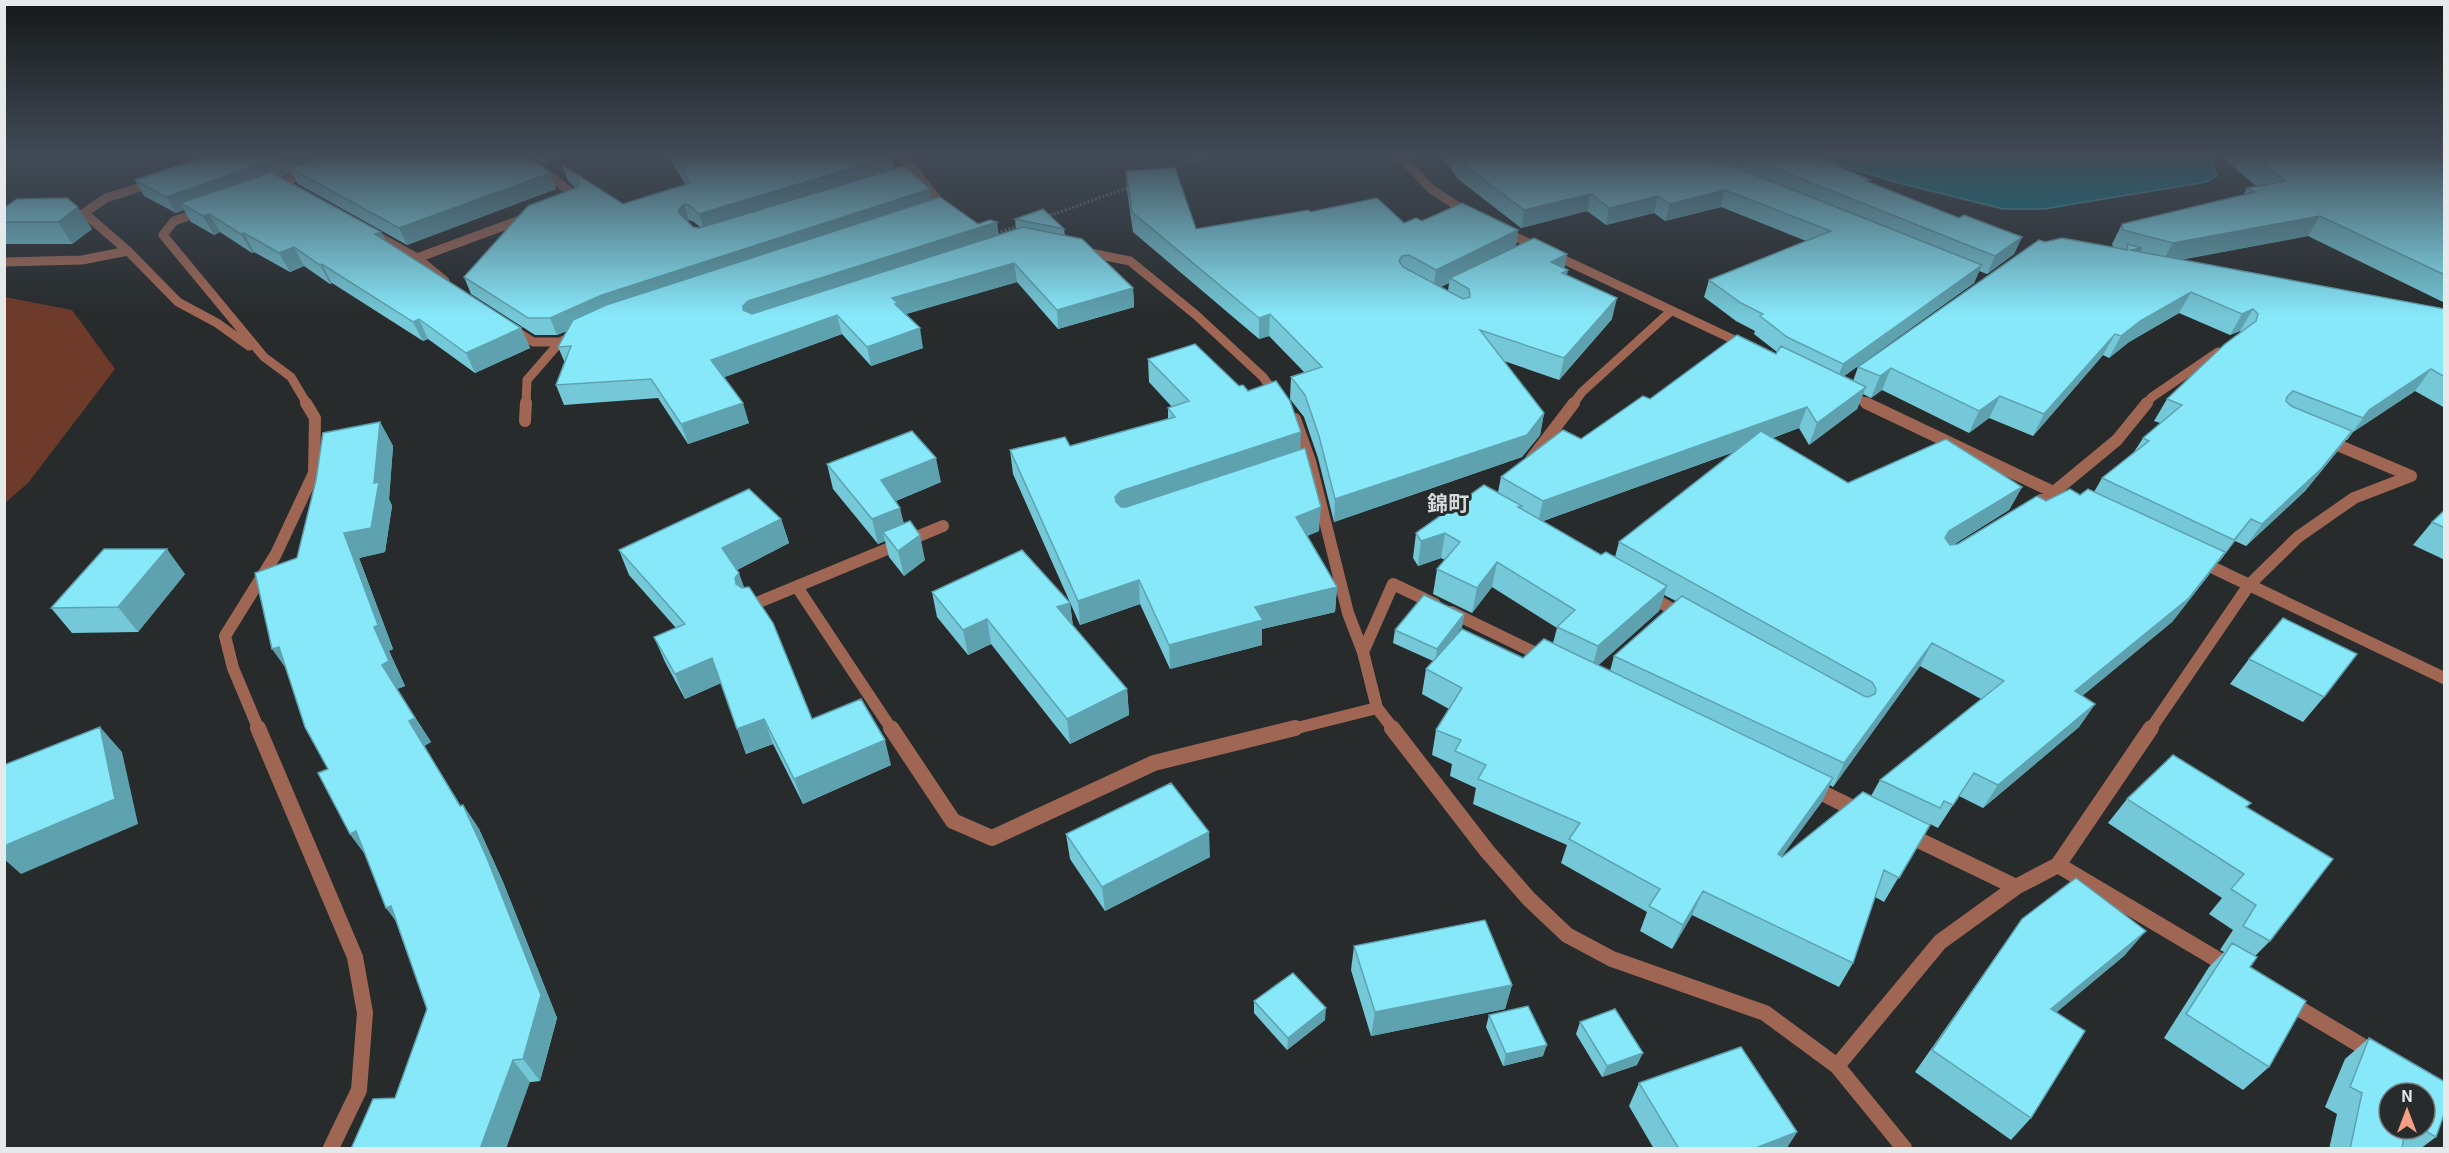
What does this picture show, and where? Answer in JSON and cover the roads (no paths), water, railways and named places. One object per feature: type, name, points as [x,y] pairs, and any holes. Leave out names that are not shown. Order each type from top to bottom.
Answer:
[{"type":"street","points":[[73,214],[84,213],[90,209]]},
{"type":"street","points":[[209,209],[174,221],[163,234],[264,357]]},
{"type":"street","points":[[938,209],[957,219],[997,233]]},
{"type":"street","points":[[1463,209],[1476,217]]},
{"type":"street","points":[[84,213],[128,251],[178,302],[217,323],[291,377],[315,418],[314,473],[276,554],[225,636],[233,668],[355,957],[365,1013],[359,1090],[330,1149]]},
{"type":"street","points":[[417,258],[536,214]]},
{"type":"street","points":[[1496,227],[1531,250],[1754,350]]},
{"type":"street","points":[[365,229],[417,258],[451,285]]},
{"type":"street","points":[[1072,249],[1130,261],[1196,315],[1254,369],[1296,420],[1305,463],[1348,613],[1363,652],[1377,708],[1486,851],[1529,899],[1567,936],[1612,959],[1765,1013],[1837,1066],[1904,1149]]},
{"type":"street","points":[[4,262],[59,262],[106,257],[128,251]]},
{"type":"street","points":[[1526,466],[1582,392],[1671,311]]},
{"type":"street","points":[[505,324],[534,342],[560,342],[580,333]]},
{"type":"street","points":[[525,421],[527,380],[560,342]]},
{"type":"street","points":[[2023,511],[2054,492],[2117,440],[2152,397],[2204,363],[2229,343]]},
{"type":"street","points":[[1847,382],[1838,389],[2084,507]]},
{"type":"street","points":[[1837,1066],[1940,942],[2016,887],[2058,866],[2249,585],[2298,537],[2354,498],[2411,476],[2313,435]]},
{"type":"street","points":[[752,605],[943,526]]},
{"type":"street","points":[[2187,556],[2445,678]]},
{"type":"street","points":[[1363,652],[1394,584],[1561,666]]},
{"type":"street","points":[[797,587],[953,821],[992,838],[1154,763],[1377,708]]},
{"type":"street","points":[[1634,587],[1669,614],[1694,621]]},
{"type":"street","points":[[1804,784],[2016,887]]},
{"type":"street","points":[[2058,866],[2241,974]]},
{"type":"street","points":[[2271,992],[2383,1059]]},
{"type":"district","name":"錦町","points":[[1448,502]]}]
